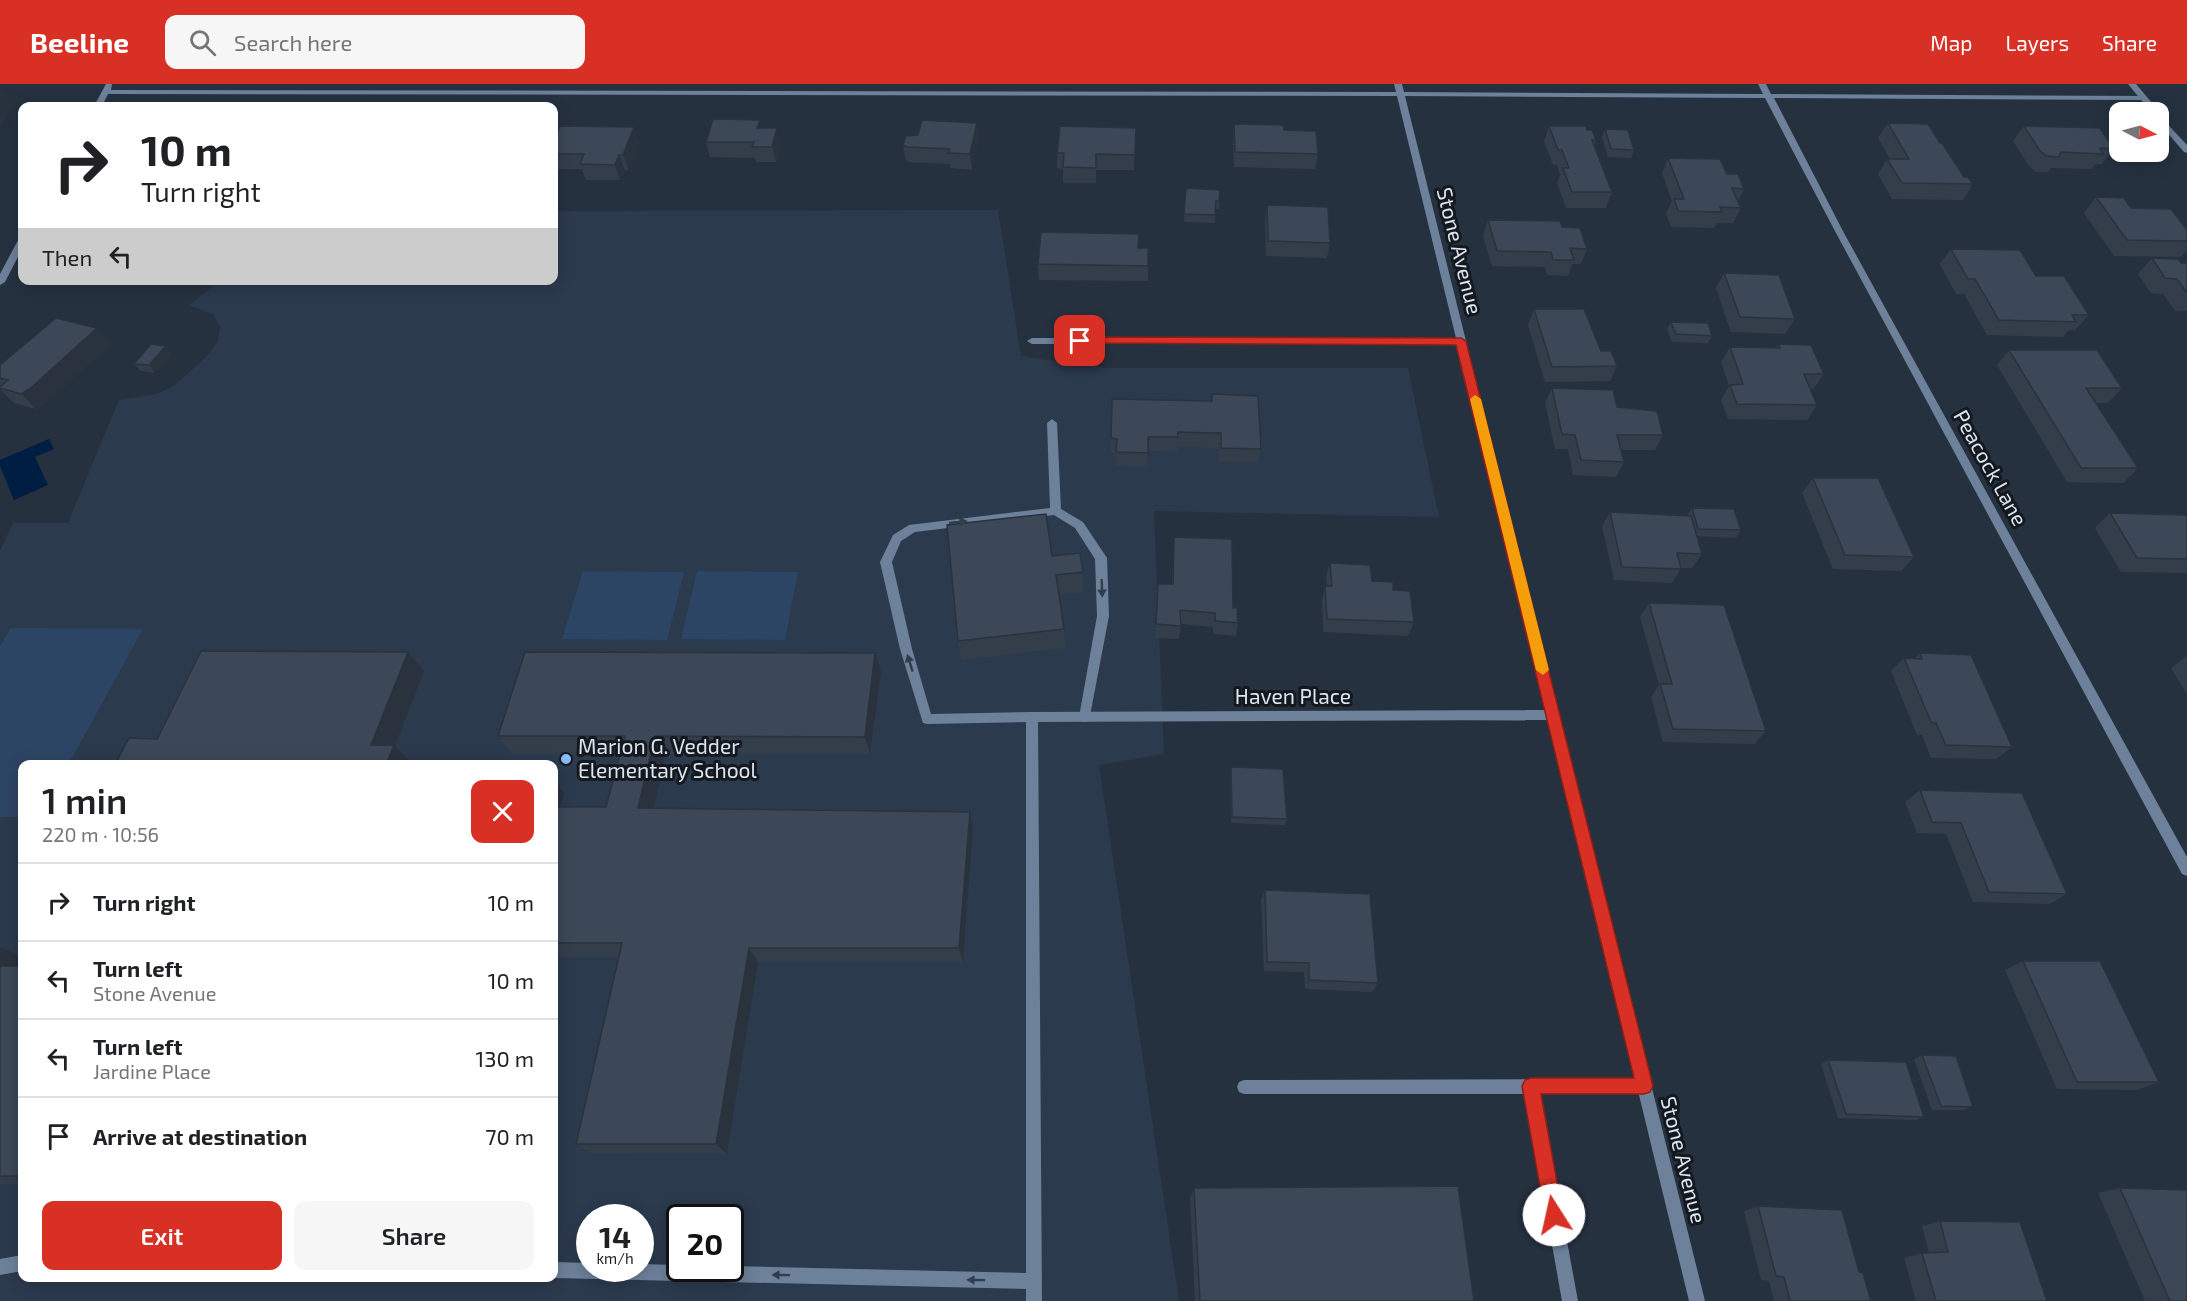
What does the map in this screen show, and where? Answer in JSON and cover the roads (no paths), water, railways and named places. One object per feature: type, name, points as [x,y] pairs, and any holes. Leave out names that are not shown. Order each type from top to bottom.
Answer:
[{"type":"street","name":"Peacock Lane","points":[[1762,84],[1840,233],[2187,870]]},
{"type":"street","points":[[2132,84],[2147,102]]},
{"type":"street","points":[[100,102],[108,88],[1399,89],[1768,96],[2143,98]]},
{"type":"street","name":"Stone Avenue","points":[[1399,89],[1697,1301]]},
{"type":"street","points":[[2169,129],[2187,150]]},
{"type":"street","points":[[0,282],[18,249]]},
{"type":"street","points":[[1032,340],[1461,341]]},
{"type":"street","points":[[1053,423],[1056,512],[1079,525],[1101,558],[1103,616],[1085,717]]},
{"type":"street","name":"Haven Place","points":[[1056,512],[913,528],[897,538],[886,562],[906,649],[927,719],[1554,715]]},
{"type":"street","points":[[1032,717],[1034,1301]]},
{"type":"street","points":[[1531,1086],[1569,1301]]},
{"type":"street","points":[[1244,1087],[1644,1086]]},
{"type":"street","points":[[0,1267],[18,1264]]},
{"type":"street","points":[[558,1270],[1035,1281]]},
{"type":"place","name":"Marion G. Vedder Elementary School","points":[[566,759]]}]
